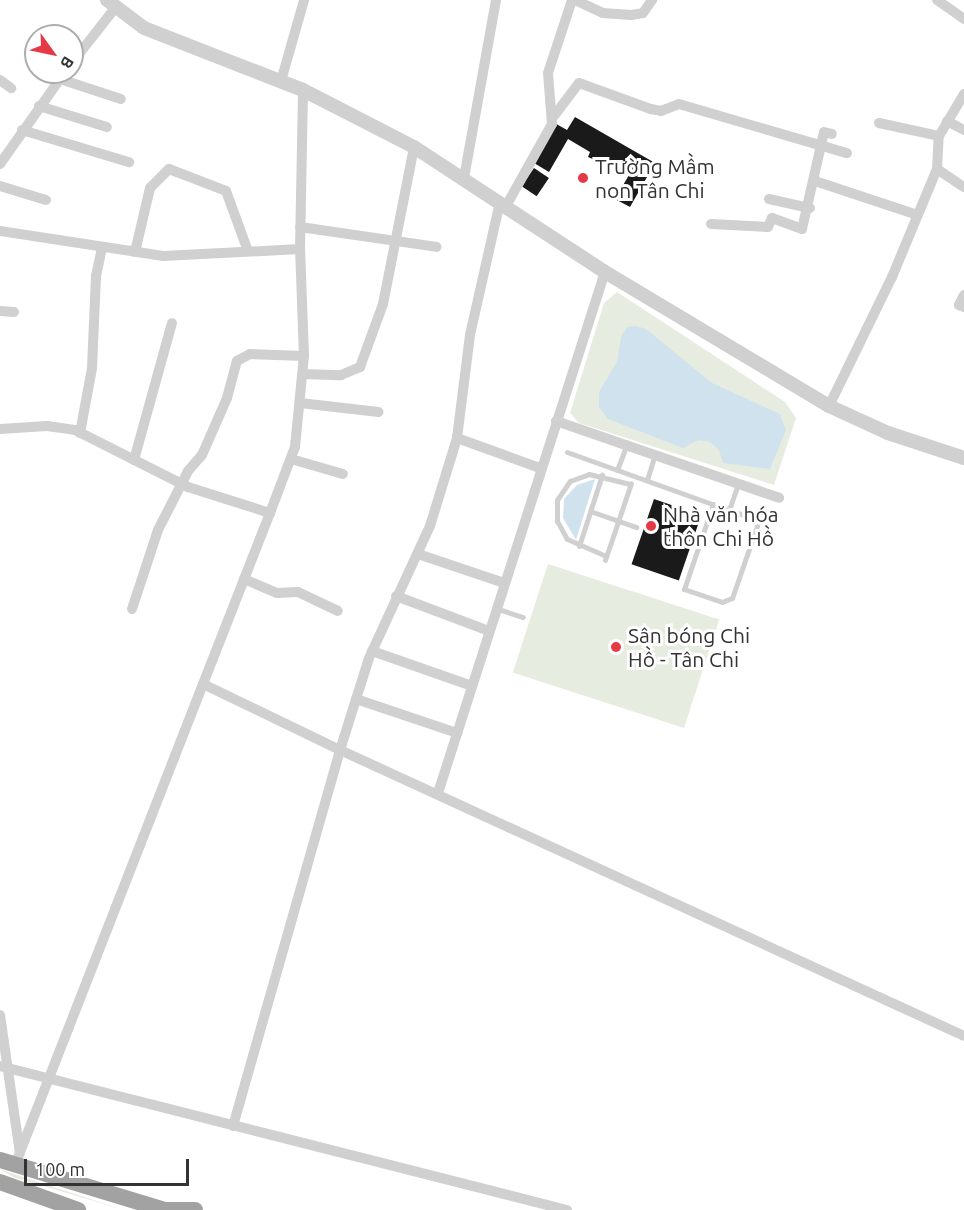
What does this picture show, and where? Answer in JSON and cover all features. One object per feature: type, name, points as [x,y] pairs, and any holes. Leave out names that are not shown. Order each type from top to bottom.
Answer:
[{"type":"highway","points":[[11,1160],[162,1210],[195,1210]]},
{"type":"highway","points":[[0,1182],[78,1210]]},
{"type":"street","points":[[281,81],[304,0]]},
{"type":"street","points":[[464,178],[496,0]]},
{"type":"street","points":[[554,116],[548,73],[574,0],[603,13],[631,15],[643,13],[652,0]]},
{"type":"street","points":[[937,0],[964,19]]},
{"type":"street","points":[[84,45],[111,4],[144,28],[303,90],[414,147],[605,272],[829,406],[888,433],[964,458]]},
{"type":"street","points":[[0,80],[11,88]]},
{"type":"street","points":[[233,1126],[356,699],[372,651],[396,596],[418,554],[457,438],[470,335],[503,204],[554,116],[579,83],[651,109],[661,111],[679,104],[847,153]]},
{"type":"street","points":[[0,164],[56,84]]},
{"type":"street","points":[[83,84],[121,99]]},
{"type":"street","points":[[11,1160],[49,1080],[291,459],[300,403],[304,356],[300,249],[303,90]]},
{"type":"street","points":[[829,406],[918,216],[937,169],[939,136],[964,94]]},
{"type":"street","points":[[39,106],[107,127]]},
{"type":"street","points":[[947,121],[964,130]]},
{"type":"street","points":[[879,123],[939,136]]},
{"type":"street","points":[[22,130],[129,162]]},
{"type":"street","points":[[711,224],[768,227],[772,218],[802,229],[810,208],[824,132],[832,134]]},
{"type":"street","points":[[303,374],[341,375],[360,367],[383,304],[414,147]]},
{"type":"street","points":[[135,252],[150,188],[169,169],[226,191],[248,251]]},
{"type":"street","points":[[937,169],[964,187]]},
{"type":"street","points":[[815,181],[918,216]]},
{"type":"street","points":[[0,186],[46,200]]},
{"type":"street","points":[[769,199],[810,208]]},
{"type":"street","points":[[300,227],[437,248]]},
{"type":"street","points":[[0,231],[173,257],[300,249]]},
{"type":"street","points":[[80,433],[92,368],[96,276],[102,248]]},
{"type":"street","points":[[438,793],[540,468],[605,272]]},
{"type":"street","points":[[964,295],[959,305],[964,307]]},
{"type":"street","points":[[0,311],[14,312]]},
{"type":"street","points":[[134,460],[172,323]]},
{"type":"street","points":[[132,609],[158,530],[181,484],[202,455],[227,398],[237,361],[250,354],[304,356]]},
{"type":"street","points":[[300,403],[378,412]]},
{"type":"street","points":[[556,421],[779,498]]},
{"type":"street","points":[[0,429],[48,426],[80,433],[181,484],[270,513]]},
{"type":"street","points":[[457,438],[540,468]]},
{"type":"street","points":[[291,459],[343,474]]},
{"type":"street","points":[[418,554],[504,583]]},
{"type":"street","points":[[244,579],[277,593],[297,592],[338,611]]},
{"type":"street","points":[[396,596],[489,631]]},
{"type":"street","points":[[372,651],[472,686]]},
{"type":"street","points":[[203,684],[340,750],[964,1036]]},
{"type":"street","points":[[356,699],[457,733]]},
{"type":"street","points":[[0,1015],[11,1160]]},
{"type":"street","points":[[4,1068],[567,1210]]},
{"type":"lane","points":[[617,470],[626,444]]},
{"type":"lane","points":[[567,452],[759,520],[732,598],[722,602],[684,588],[713,504]]},
{"type":"lane","points":[[647,480],[655,454]]},
{"type":"lane","points":[[630,484],[602,475],[570,481],[557,500],[561,531],[579,546],[606,558],[633,476]]},
{"type":"lane","points":[[579,546],[602,475]]},
{"type":"lane","points":[[729,510],[738,484]]},
{"type":"lane","points":[[590,511],[636,527]]},
{"type":"lane","points":[[496,608],[523,617]]},
{"type":"shaded area","points":[[617,292],[785,402],[796,418],[774,485],[579,423],[570,413],[604,303]]},
{"type":"shaded area","name":"Sân bóng Chi Hồ - Tân Chi","points":[[548,564],[719,620],[684,728],[513,672]]},
{"type":"shaded area","points":[[0,1169],[14,1174],[124,1210],[13,1177]]},
{"type":"water","points":[[636,326],[646,329],[712,383],[780,414],[786,430],[770,469],[723,463],[719,450],[710,442],[698,440],[683,448],[608,419],[599,407],[599,392],[617,362],[621,337],[627,327]]},
{"type":"water","points":[[595,479],[576,540],[563,518],[564,499],[577,485]]},
{"type":"building","points":[[575,117],[655,163],[630,207],[615,199],[629,175],[588,157],[590,152],[568,139],[549,172],[529,160],[551,121],[567,130]]},
{"type":"building","points":[[534,168],[549,178],[537,196],[522,186]]},
{"type":"building","points":[[654,499],[701,515],[679,581],[632,564]]},
{"type":"place","name":"Trường Mầm non Tân Chi","points":[[583,178]]},
{"type":"place","name":"Nhà văn hóa thôn Chi Hồ","points":[[651,526]]},
{"type":"place","name":"Sân bóng Chi Hồ - Tân Chi","points":[[616,647]]}]
